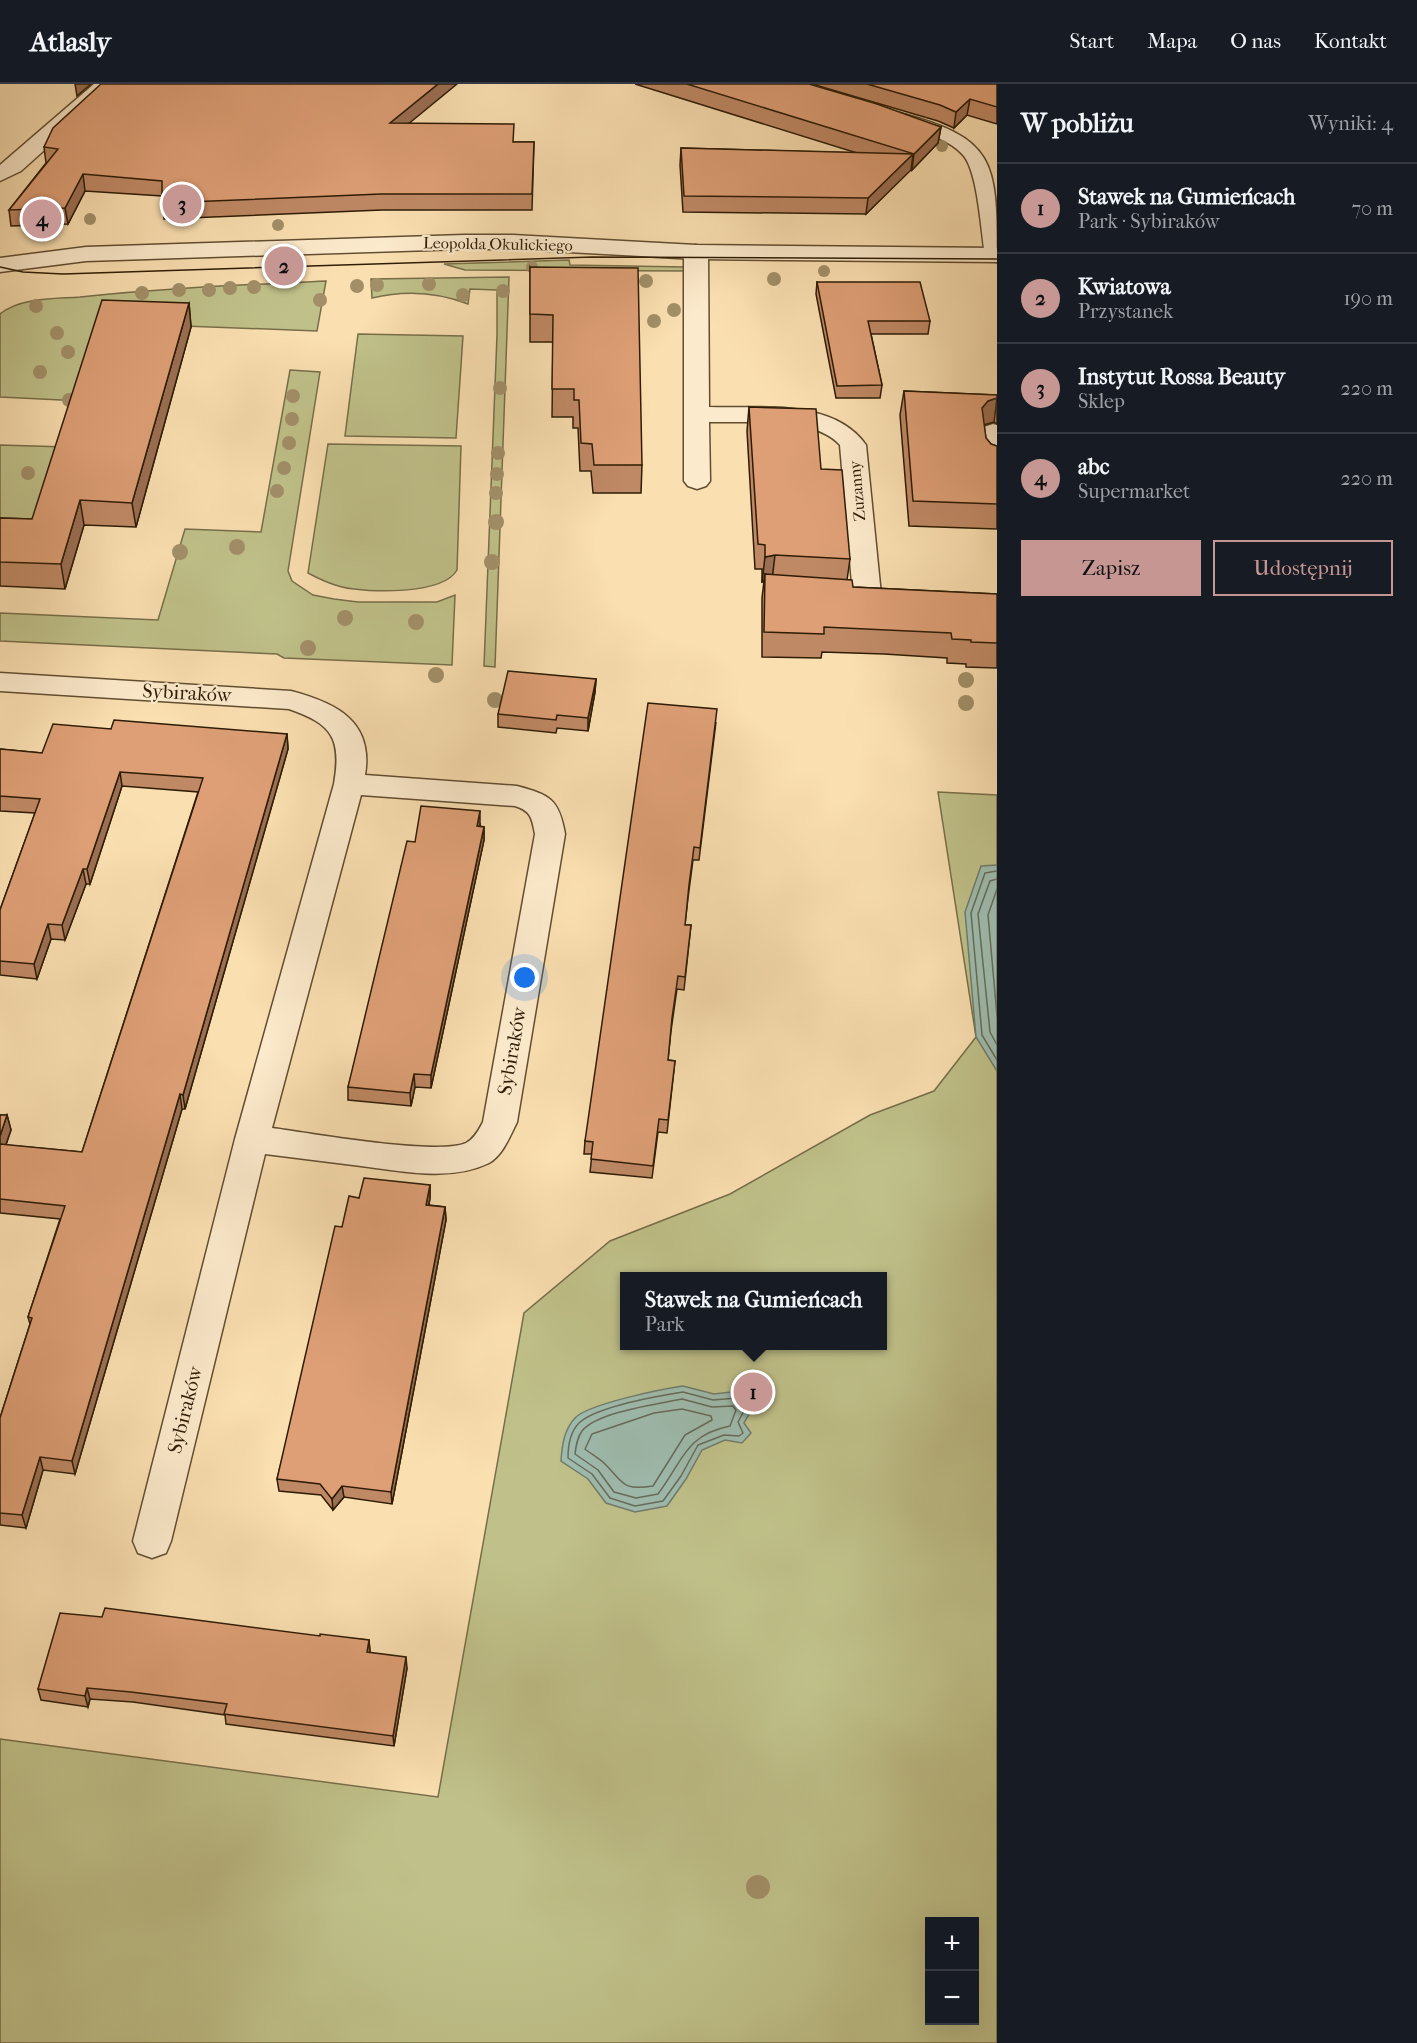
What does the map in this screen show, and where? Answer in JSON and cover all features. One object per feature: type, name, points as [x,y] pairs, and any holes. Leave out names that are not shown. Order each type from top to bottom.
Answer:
[{"type":"street","points":[[0,174],[13,166],[48,132],[107,84]]},
{"type":"street","points":[[877,112],[949,135],[971,152],[981,171],[997,255]]},
{"type":"street","name":"Leopolda Okulickiego","points":[[0,265],[86,254],[452,242],[513,242],[696,252],[997,255]]},
{"type":"street","points":[[696,252],[697,481]]},
{"type":"street","name":"Zuzanny","points":[[696,414],[808,418],[824,423],[848,436],[853,445],[867,595]]},
{"type":"street","points":[[993,432],[997,462]]},
{"type":"street","name":"Sybiraków","points":[[0,682],[291,700],[316,708],[335,719],[347,734],[353,749],[349,784],[252,1139],[152,1541]]},
{"type":"street","name":"Sybiraków","points":[[252,1139],[424,1160],[454,1159],[477,1153],[492,1139],[500,1122],[550,834],[546,812],[535,802],[517,796],[349,784]]},
{"type":"green space","points":[[569,260],[570,265],[685,267],[685,271],[465,270],[444,264]]},
{"type":"green space","points":[[509,277],[495,667],[484,666],[497,290],[470,289],[468,304],[445,297],[409,293],[372,298],[371,279]]},
{"type":"green space","points":[[326,281],[317,331],[105,323],[81,401],[0,397],[0,314],[18,304],[38,300],[142,291]]},
{"type":"green space","points":[[358,334],[463,336],[456,438],[345,436]]},
{"type":"green space","points":[[290,370],[320,372],[288,571],[292,581],[313,595],[358,602],[437,602],[455,595],[452,665],[284,658],[277,654],[0,641],[0,613],[158,620],[185,529],[261,532]]},
{"type":"green space","points":[[328,444],[461,446],[457,570],[449,578],[421,588],[386,591],[338,586],[308,573]]},
{"type":"green space","points":[[0,445],[66,447],[36,540],[0,539]]},
{"type":"green space","points":[[938,792],[997,795],[997,2043],[0,2043],[0,1739],[438,1797],[524,1313],[610,1241],[730,1194],[870,1115],[934,1091],[976,1037]]},
{"type":"water","points":[[997,865],[997,1071],[976,1037],[965,912],[981,866]]},
{"type":"water","points":[[683,1386],[714,1394],[740,1391],[752,1409],[744,1423],[751,1433],[742,1443],[725,1440],[702,1450],[686,1479],[667,1506],[635,1512],[606,1503],[588,1479],[561,1461],[566,1433],[575,1418],[583,1413],[626,1398]]},
{"type":"building","points":[[101,84],[438,84],[390,123],[514,124],[513,142],[534,142],[532,194],[381,194],[162,203],[162,181],[83,174],[65,208],[9,210],[58,149],[44,147],[53,128]]},
{"type":"building","points":[[687,84],[809,84],[877,104],[941,127],[914,154]]},
{"type":"building","points":[[867,84],[997,84],[997,107],[970,99],[956,112],[940,105]]},
{"type":"building","points":[[681,148],[913,154],[868,198],[684,196]]},
{"type":"building","points":[[530,267],[638,268],[642,465],[594,465],[592,444],[581,443],[579,400],[574,400],[574,389],[552,389],[553,315],[530,314]]},
{"type":"building","points":[[817,282],[920,282],[930,321],[868,321],[882,385],[837,386]]},
{"type":"building","points":[[102,300],[189,303],[132,503],[80,500],[61,564],[0,562],[0,518],[32,519]]},
{"type":"building","points":[[904,391],[997,395],[997,398],[988,401],[982,408],[986,438],[991,444],[997,446],[997,504],[913,501]]},
{"type":"building","points":[[749,407],[816,409],[821,469],[842,470],[850,559],[775,555],[765,557],[765,545],[758,544]]},
{"type":"building","points":[[765,574],[852,580],[853,587],[997,594],[997,643],[952,639],[951,633],[824,627],[824,634],[764,632]]},
{"type":"building","points":[[508,671],[596,679],[588,718],[557,715],[556,720],[498,714]]},
{"type":"building","points":[[648,703],[717,709],[700,848],[694,847],[689,885],[685,925],[691,925],[685,977],[678,976],[672,1018],[668,1060],[675,1061],[668,1120],[659,1119],[653,1166],[591,1159],[593,1142],[585,1141]]},
{"type":"building","points":[[114,720],[287,734],[183,1095],[180,1094],[72,1461],[40,1457],[22,1515],[0,1513],[0,1418],[32,1318],[28,1317],[65,1206],[0,1199],[0,1144],[82,1152],[203,778],[120,772],[87,869],[83,869],[62,925],[48,924],[34,964],[0,961],[0,910],[40,799],[0,796],[0,749],[42,753],[53,724],[111,729]]},
{"type":"building","points":[[421,806],[480,811],[477,826],[484,827],[431,1075],[414,1074],[410,1093],[348,1087],[407,841],[415,842]]},
{"type":"building","points":[[0,1115],[7,1115],[0,1136]]},
{"type":"building","points":[[364,1178],[430,1185],[426,1205],[445,1207],[391,1492],[342,1486],[332,1499],[320,1484],[277,1479],[335,1226],[342,1227],[349,1196],[359,1198]]},
{"type":"building","points":[[105,1608],[320,1636],[320,1634],[369,1640],[367,1652],[406,1657],[393,1736],[224,1714],[227,1704],[87,1688],[85,1696],[38,1689],[60,1613],[102,1617]]},
{"type":"tram line","points":[[0,267],[23,272],[63,274],[592,257],[997,259]]},
{"type":"place","name":"Instytut Rossa Beauty","points":[[182,204]]},
{"type":"place","name":"abc","points":[[42,219]]},
{"type":"place","name":"Kwiatowa","points":[[284,266]]},
{"type":"place","name":"Stawek na Gumieńcach","points":[[753,1392]]}]
